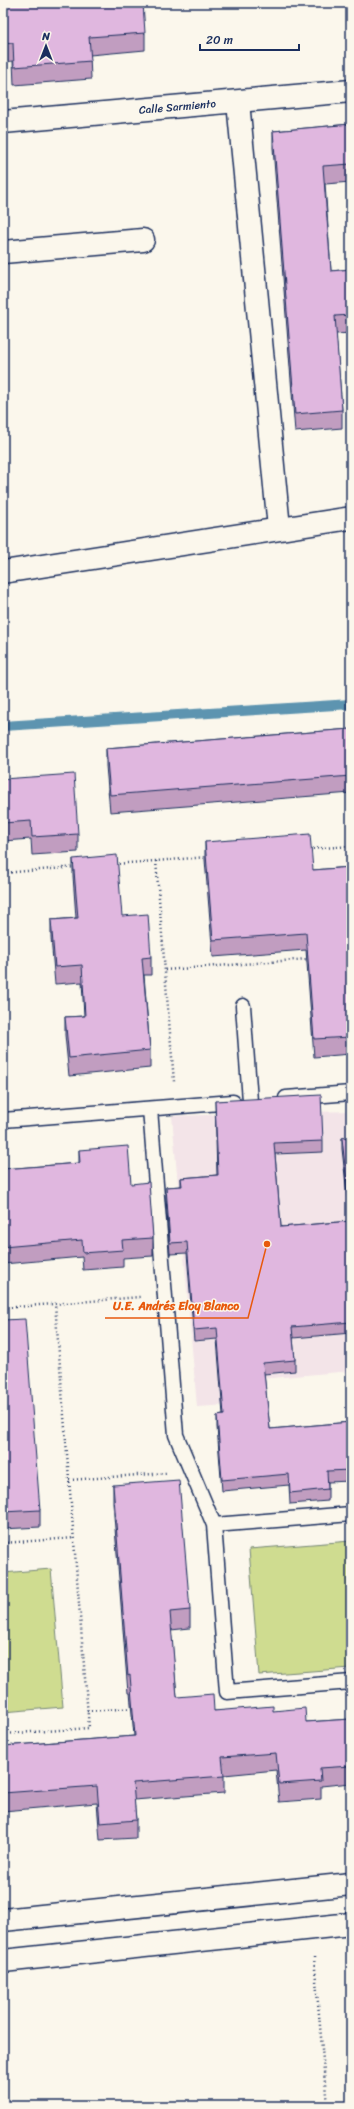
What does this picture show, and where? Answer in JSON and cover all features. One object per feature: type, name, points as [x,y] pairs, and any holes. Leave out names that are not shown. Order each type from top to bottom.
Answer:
[{"type":"street","name":"Calle Sarmiento","points":[[3,122],[351,91]]},
{"type":"street","points":[[238,102],[279,528]]},
{"type":"street","points":[[3,252],[143,240]]},
{"type":"street","points":[[3,572],[351,518]]},
{"type":"street","points":[[3,1920],[351,1884]]},
{"type":"street","points":[[3,1961],[351,1924]]},
{"type":"lane","points":[[242,1006],[250,1100]]},
{"type":"lane","points":[[3,1120],[351,1093]]},
{"type":"lane","points":[[150,1109],[176,1435],[214,1525],[227,1692],[351,1682]]},
{"type":"lane","points":[[214,1525],[351,1514]]},
{"type":"path","points":[[304,850],[351,846]]},
{"type":"path","points":[[110,864],[211,857]]},
{"type":"path","points":[[156,861],[176,1106]]},
{"type":"path","points":[[3,873],[80,867]]},
{"type":"path","points":[[165,970],[312,959]]},
{"type":"path","points":[[3,1308],[165,1295]]},
{"type":"path","points":[[3,1734],[89,1728],[55,1304]]},
{"type":"path","points":[[69,1480],[191,1471]]},
{"type":"path","points":[[3,1543],[74,1538]]},
{"type":"path","points":[[87,1711],[140,1707]]},
{"type":"path","points":[[312,1928],[328,2106]]},
{"type":"shaded area","points":[[351,1111],[351,1371],[227,1382],[229,1405],[197,1407],[172,1116]]},
{"type":"green space","points":[[351,1541],[351,1668],[259,1675],[249,1549]]},
{"type":"green space","points":[[51,1569],[63,1707],[3,1712],[3,1573]]},
{"type":"building","points":[[3,3],[143,3],[145,33],[89,37],[91,61],[14,67],[13,43],[3,44]]},
{"type":"building","points":[[351,124],[351,164],[323,166],[331,271],[351,269],[351,315],[335,316],[342,410],[295,414],[273,131]]},
{"type":"building","points":[[351,729],[351,776],[110,795],[106,748]]},
{"type":"building","points":[[74,774],[78,834],[32,837],[31,821],[3,823],[3,779]]},
{"type":"building","points":[[310,834],[313,870],[351,867],[351,1037],[314,1039],[306,933],[213,940],[205,842]]},
{"type":"building","points":[[117,855],[122,916],[148,914],[151,957],[142,958],[150,1050],[69,1058],[65,1017],[85,1016],[82,965],[55,967],[51,920],[78,918],[73,859]]},
{"type":"building","points":[[321,1095],[323,1141],[274,1143],[281,1227],[351,1221],[351,1322],[292,1327],[295,1360],[263,1363],[270,1429],[351,1422],[351,1470],[327,1471],[328,1489],[290,1493],[289,1474],[222,1480],[217,1416],[224,1415],[217,1328],[194,1330],[187,1242],[170,1243],[166,1187],[182,1186],[181,1178],[218,1175],[215,1101]]},
{"type":"building","points":[[351,1137],[351,1221],[342,1138]]},
{"type":"building","points":[[128,1146],[131,1184],[149,1182],[153,1238],[122,1240],[123,1250],[83,1253],[82,1240],[3,1247],[3,1169],[80,1163],[79,1150]]},
{"type":"building","points":[[25,1319],[40,1510],[3,1512],[3,1320]]},
{"type":"building","points":[[179,1480],[190,1610],[170,1612],[177,1697],[213,1694],[214,1711],[273,1706],[273,1711],[305,1708],[306,1722],[351,1719],[351,1766],[320,1768],[321,1781],[279,1784],[276,1753],[222,1757],[224,1776],[133,1783],[136,1820],[100,1823],[97,1786],[3,1793],[3,1746],[135,1736],[130,1675],[128,1676],[113,1485]]},
{"type":"waterway","points":[[3,726],[351,704]]},
{"type":"place","name":"U.E. Andrés Eloy Blanco","points":[[267,1244]]}]
